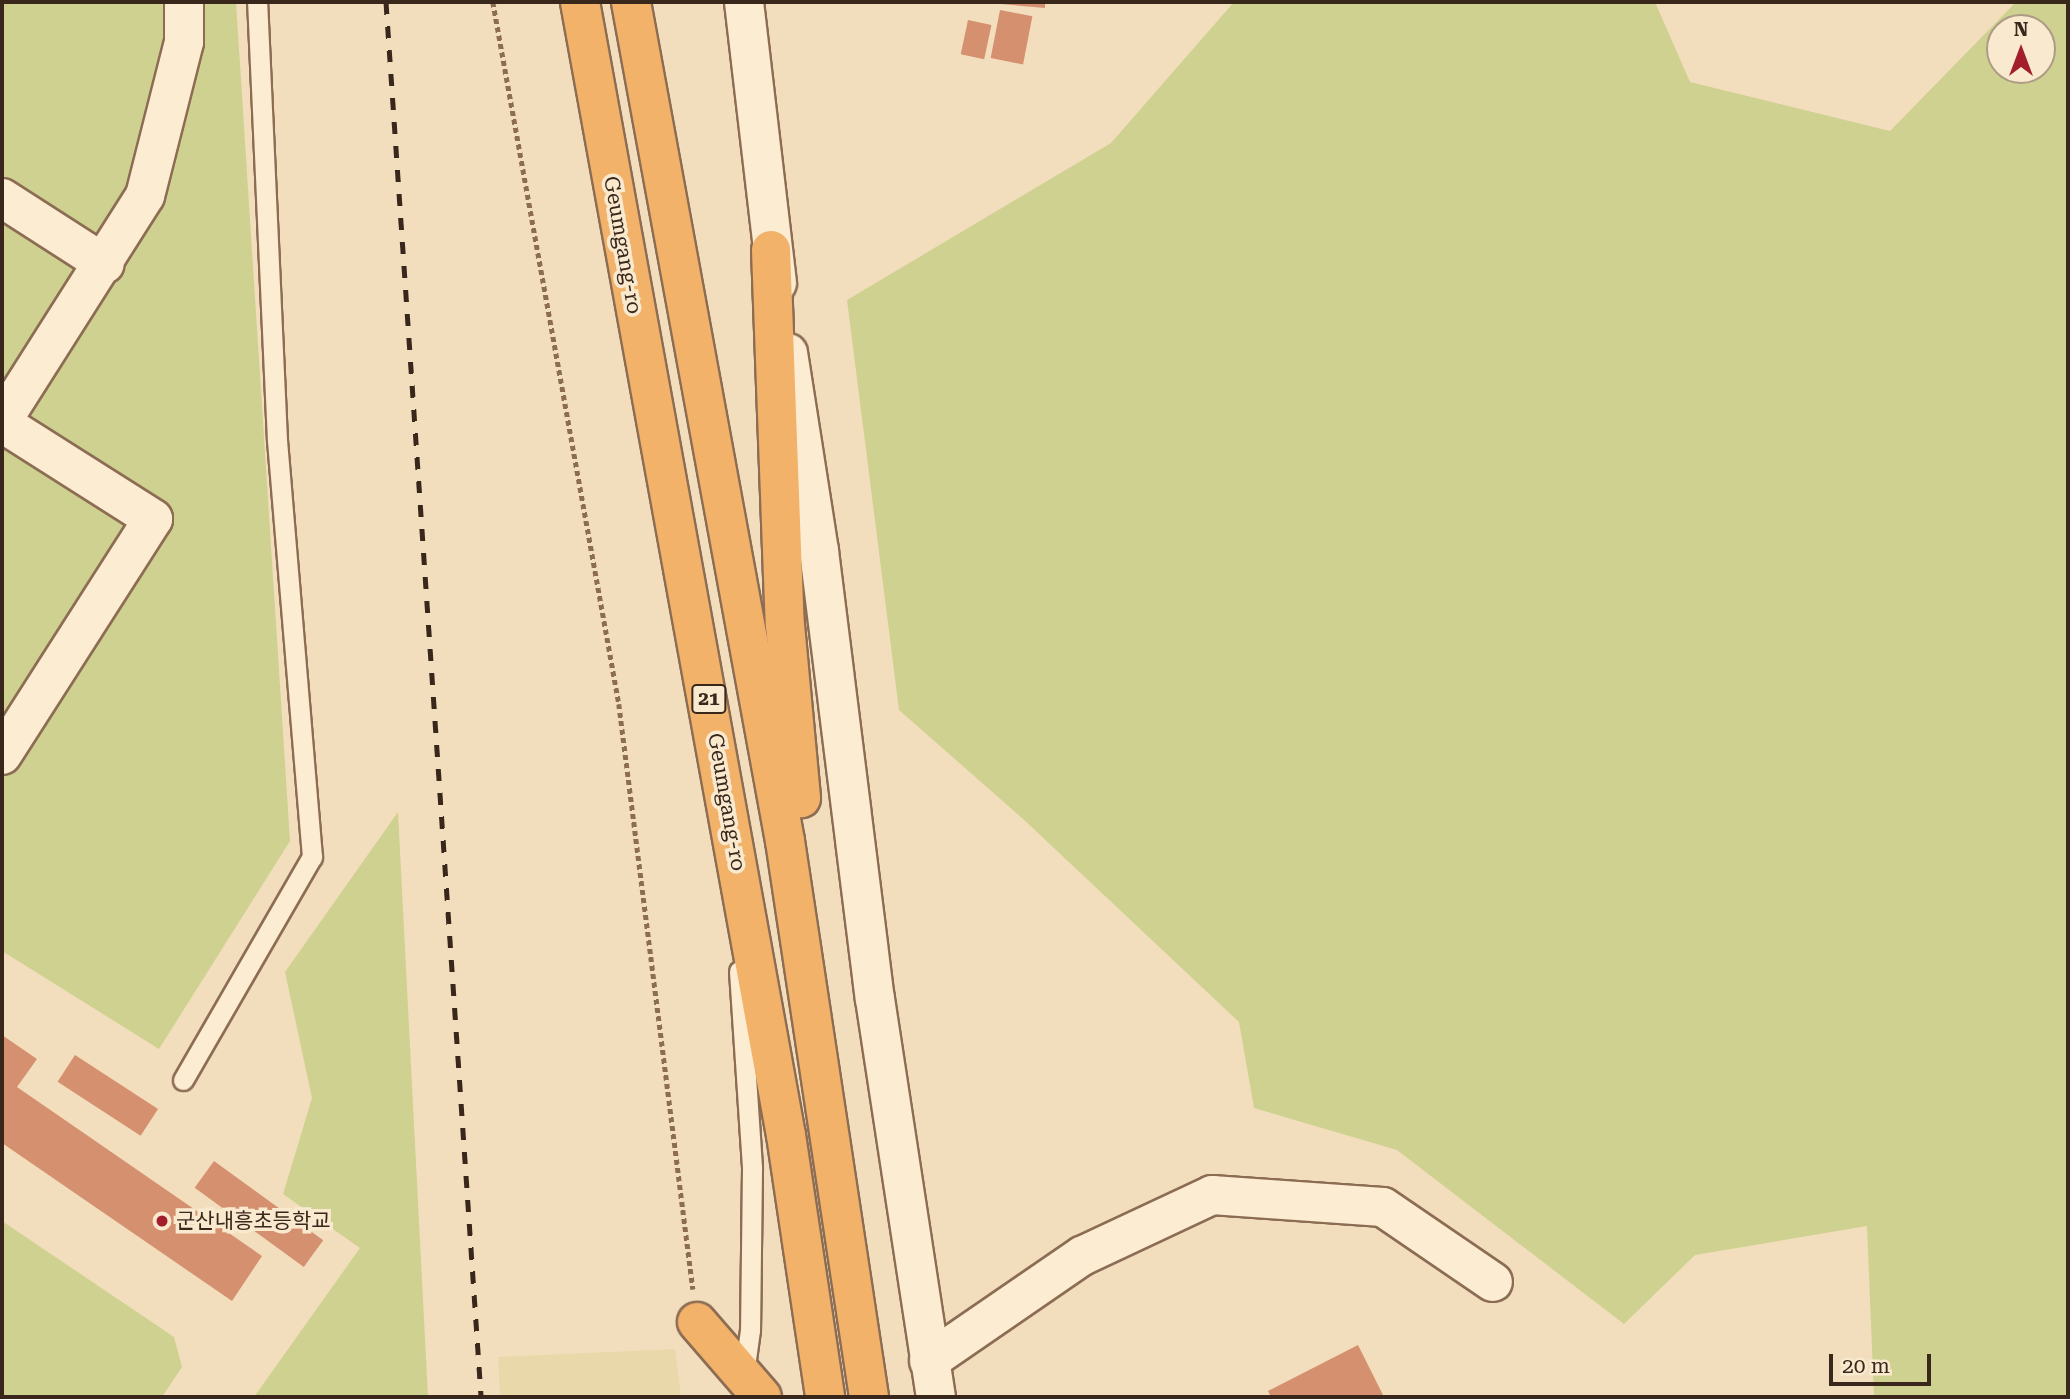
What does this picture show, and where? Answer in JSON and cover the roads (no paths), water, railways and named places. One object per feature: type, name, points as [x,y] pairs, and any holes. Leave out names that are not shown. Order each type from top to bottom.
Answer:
[{"type":"highway","name":"Geumgang-ro","points":[[580,2],[714,726],[786,1135],[825,1397]]},
{"type":"highway","name":"21","points":[[631,2],[785,841],[869,1397]]},
{"type":"highway","points":[[771,250],[779,508],[795,756],[863,1241],[877,1397]]},
{"type":"highway","points":[[697,1322],[749,1389]]},
{"type":"street","points":[[2,755],[153,519],[2,422],[105,264],[145,196],[184,43],[184,2]]},
{"type":"street","points":[[744,2],[771,250],[819,551],[875,999],[932,1379]]},
{"type":"street","points":[[2,198],[105,264]]},
{"type":"street","points":[[932,1379],[1082,1256],[1212,1195],[1383,1207],[1493,1282]]},
{"type":"lane","points":[[183,1080],[312,857],[277,440],[257,2]]},
{"type":"lane","points":[[714,726],[740,975],[752,1170],[749,1389]]},
{"type":"railway","points":[[386,2],[481,1397]]},
{"type":"place","name":"군산내흥초등학교","points":[[162,1221]]}]
